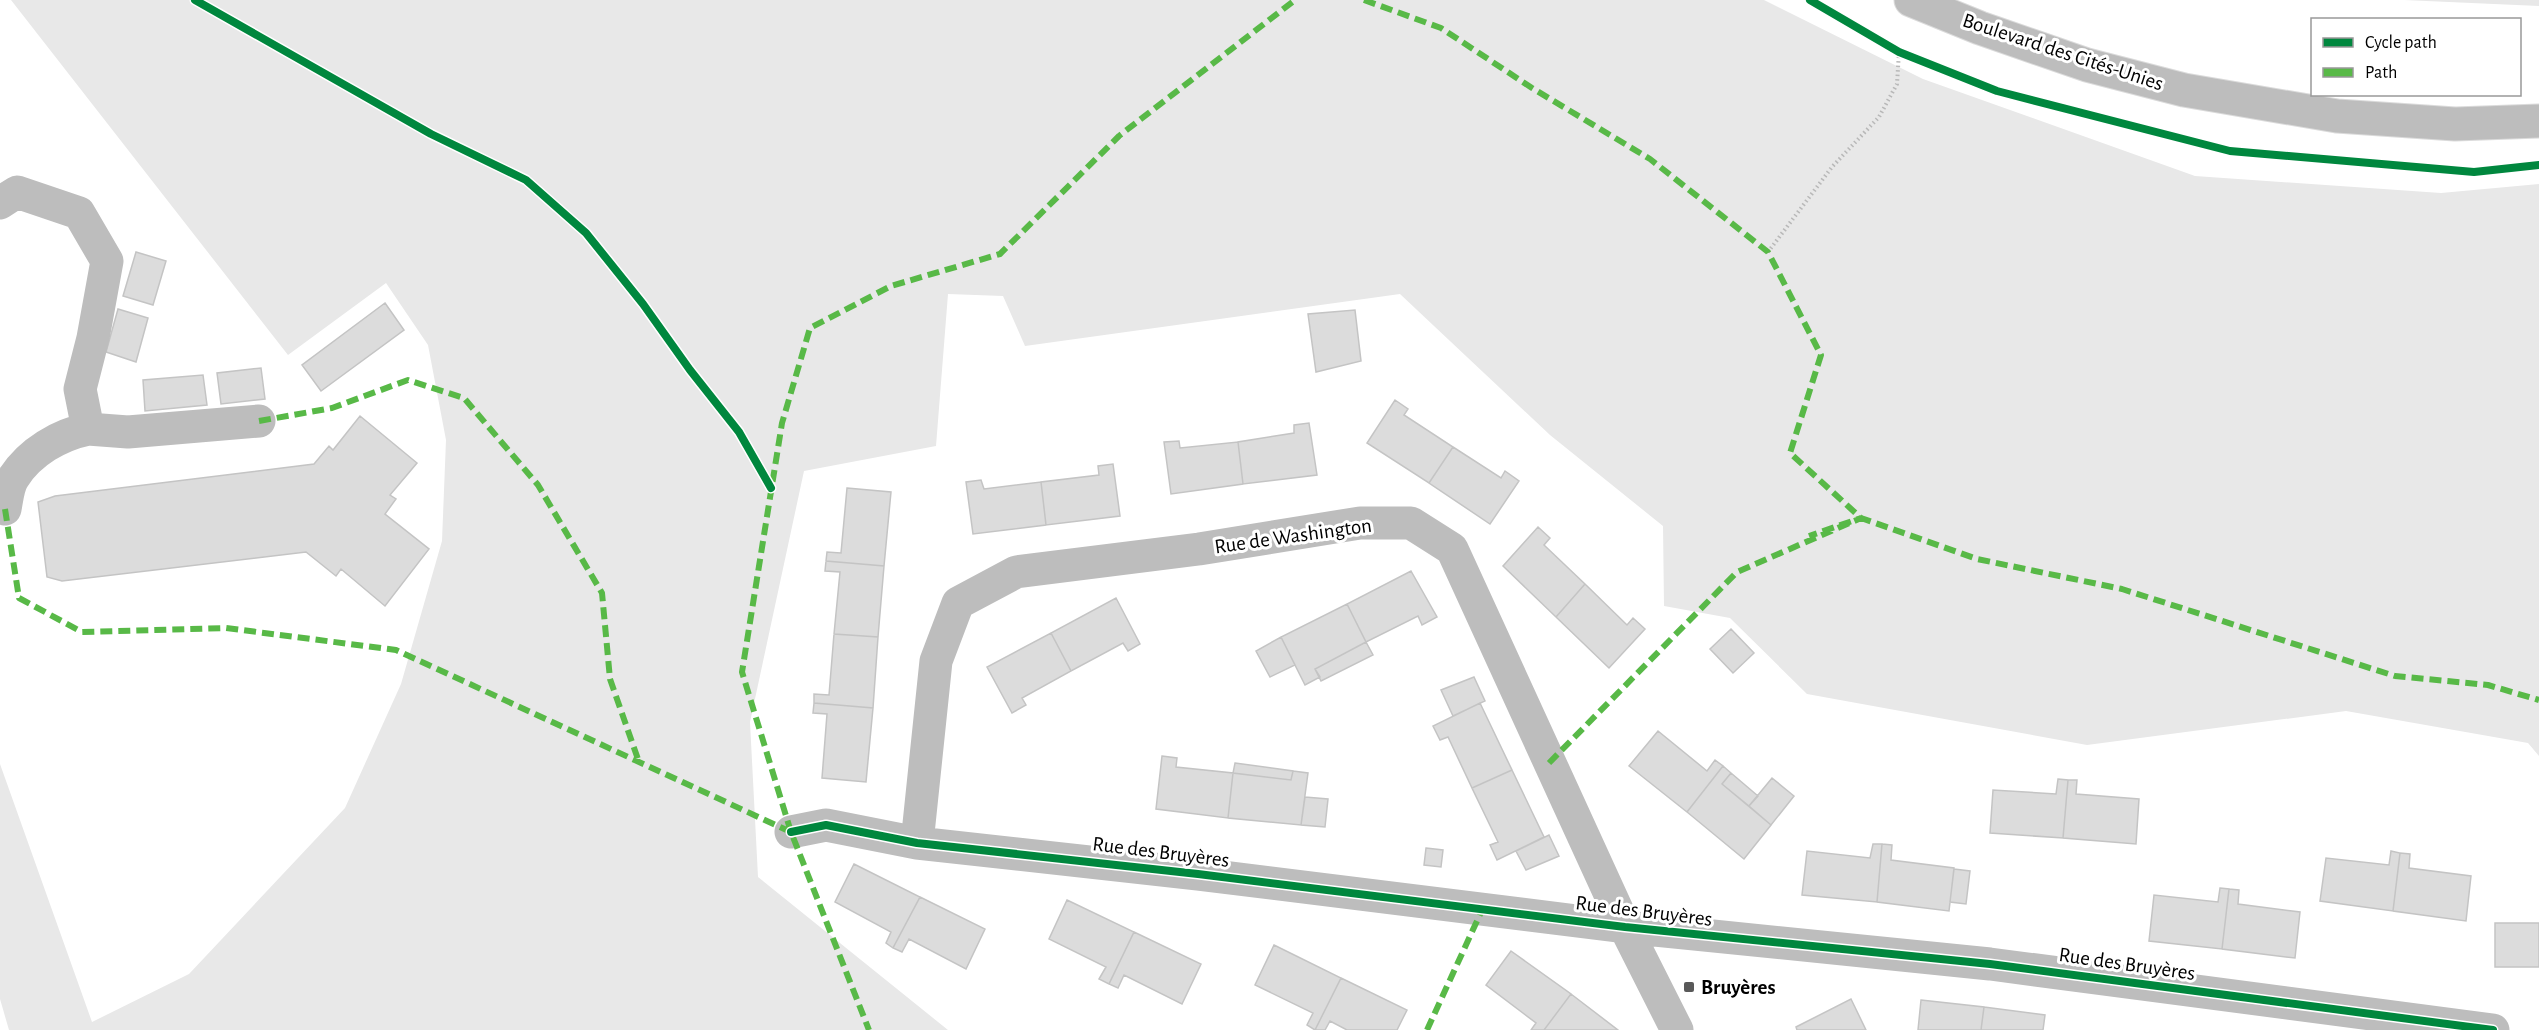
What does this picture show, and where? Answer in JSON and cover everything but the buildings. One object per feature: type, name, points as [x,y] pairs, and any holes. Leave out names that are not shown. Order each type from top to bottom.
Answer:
[{"type":"street","name":"Boulevard des Cités-Unies","points":[[1911,0],[1980,28],[2088,65],[2184,90],[2337,116],[2455,124],[2539,121]]},
{"type":"street","points":[[0,202],[17,192],[79,213],[107,261],[93,338],[80,389],[88,429]]},
{"type":"street","points":[[4,509],[12,478],[34,455],[68,433],[88,429],[128,432],[259,421]]},
{"type":"street","name":"Rue de Washington","points":[[917,843],[936,661],[958,603],[1016,572],[1199,549],[1360,524],[1411,523],[1452,549],[1625,927],[1677,1030]]},
{"type":"street","name":"Rue des Bruyères","points":[[791,832],[826,825],[917,843],[1198,873],[1625,927],[1990,964],[2493,1030]]},
{"type":"path","points":[[1889,46],[1910,56]]},
{"type":"path","points":[[1768,252],[1832,167],[1879,117],[1897,84],[1899,52]]},
{"type":"shaded area","points":[[11,0],[1764,0],[1923,79],[2195,176],[2441,193],[2539,184],[2539,756],[2528,743],[2346,711],[2087,745],[1807,694],[1730,618],[1664,606],[1663,526],[1550,435],[1400,294],[1025,346],[1003,296],[948,294],[936,446],[804,471],[750,722],[758,877],[948,1030],[9,1030],[0,999],[0,764],[92,1022],[189,974],[345,808],[401,684],[442,541],[446,440],[428,345],[386,283],[288,355]]},
{"type":"shaded area","points":[[2404,0],[2539,0],[2539,6]]},
{"type":"marked path","points":[[791,832],[742,672],[782,423],[810,328],[891,286],[1000,254],[1119,136],[1295,0]]},
{"type":"marked path","points":[[1364,0],[1441,28],[1532,88],[1650,159],[1768,252],[1821,355],[1790,453],[1861,518],[1977,559],[2122,589],[2395,676],[2488,685],[2539,700]]},
{"type":"marked path","points":[[259,421],[332,408],[408,380],[464,398],[538,485],[602,593],[610,679],[639,762]]},
{"type":"marked path","points":[[5,509],[19,598],[82,632],[226,628],[396,650],[791,832],[869,1030]]},
{"type":"marked path","points":[[1549,763],[1737,572],[1861,518],[1809,536]]},
{"type":"marked path","points":[[1427,1030],[1482,910]]},
{"type":"cycle path","points":[[195,0],[431,134],[526,180],[586,233],[643,304],[690,370],[739,432],[771,488]]},
{"type":"cycle path","points":[[1810,0],[1899,52],[1997,91],[2230,151],[2474,172],[2539,165]]},
{"type":"cycle path","points":[[791,832],[826,825],[917,843],[1198,874],[1625,927],[1990,964],[2493,1030]]},
{"type":"place","name":"Bruyères","points":[[1689,987]]}]
